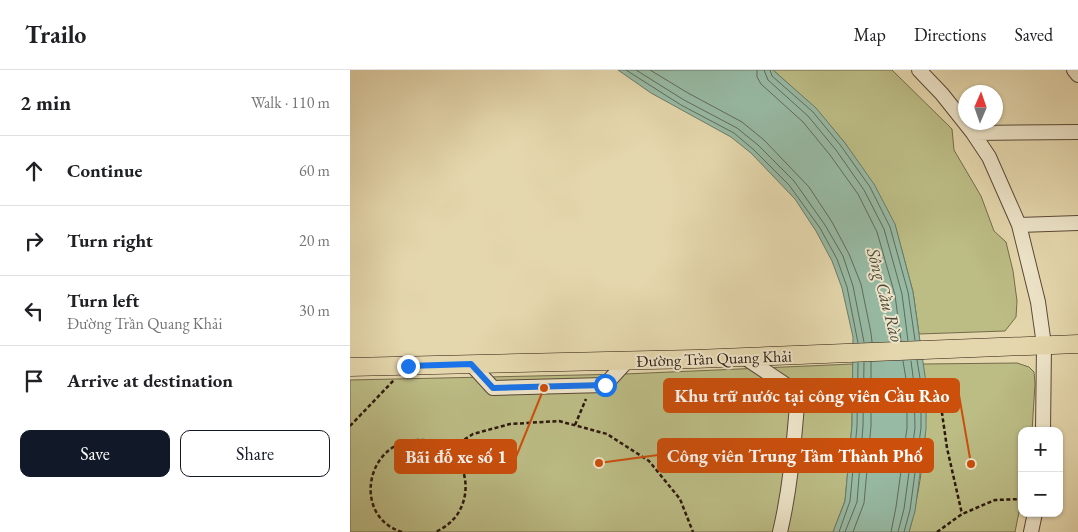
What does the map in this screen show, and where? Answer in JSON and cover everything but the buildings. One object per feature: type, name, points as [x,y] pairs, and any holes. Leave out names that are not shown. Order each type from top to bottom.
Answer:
[{"type":"main road","name":"Đường Trần Quang Khải","points":[[350,367],[627,361],[1078,344]]},
{"type":"street","points":[[919,70],[942,94],[973,133],[989,157],[1019,225],[1038,302],[1044,345],[1043,427]]},
{"type":"street","points":[[1074,70],[1078,75]]},
{"type":"street","points":[[973,133],[1078,132]]},
{"type":"street","points":[[1019,225],[1078,223]]},
{"type":"street","points":[[744,357],[798,393],[792,462],[786,506],[780,532]]},
{"type":"street","points":[[471,364],[493,388],[605,385],[627,361]]},
{"type":"street","points":[[1031,532],[1034,517]]},
{"type":"path","points":[[350,426],[408,366]]},
{"type":"path","points":[[576,425],[591,386]]},
{"type":"path","points":[[940,400],[947,448],[962,514]]},
{"type":"path","points":[[448,450],[473,434],[510,424],[559,421],[607,434],[649,460],[680,499],[693,532]]},
{"type":"path","points":[[402,532],[396,531],[383,520],[374,507],[370,490],[372,474],[379,460],[391,448],[405,442],[420,440],[434,442],[448,450],[458,461],[465,474],[464,504],[456,517],[444,528],[435,532]]},
{"type":"path","points":[[937,532],[962,514],[995,500],[1018,499]]},
{"type":"shaded area","points":[[773,70],[892,70],[952,129],[954,150],[981,196],[994,231],[1006,242],[1013,271],[1017,301],[1016,317],[1005,331],[919,334],[913,292],[895,225],[845,143],[816,109]]},
{"type":"shaded area","points":[[1017,363],[1029,367],[1034,372],[1032,427],[1018,427],[1018,517],[1015,532],[909,532],[918,491],[924,449],[926,406],[923,364]]},
{"type":"shaded area","points":[[853,364],[852,425],[845,501],[833,532],[350,532],[350,380],[625,374]]},
{"type":"water","name":"Sông Cầu Rào","points":[[618,70],[773,70],[816,108],[845,143],[874,184],[895,224],[913,292],[926,383],[926,429],[915,511],[909,532],[833,532],[845,501],[852,425],[853,337],[842,288],[832,261],[816,231],[795,199],[751,153],[731,137],[651,93]]},
{"type":"place","name":"Bãi đỗ xe số 1","points":[[544,388]]},
{"type":"place","name":"Công viên Trung Tâm Thành Phố","points":[[599,463]]},
{"type":"place","name":"Khu trữ nước tại công viên Cầu Rào","points":[[971,464]]},
{"type":"route","points":[[408,366],[471,364],[493,388],[605,385]]}]
